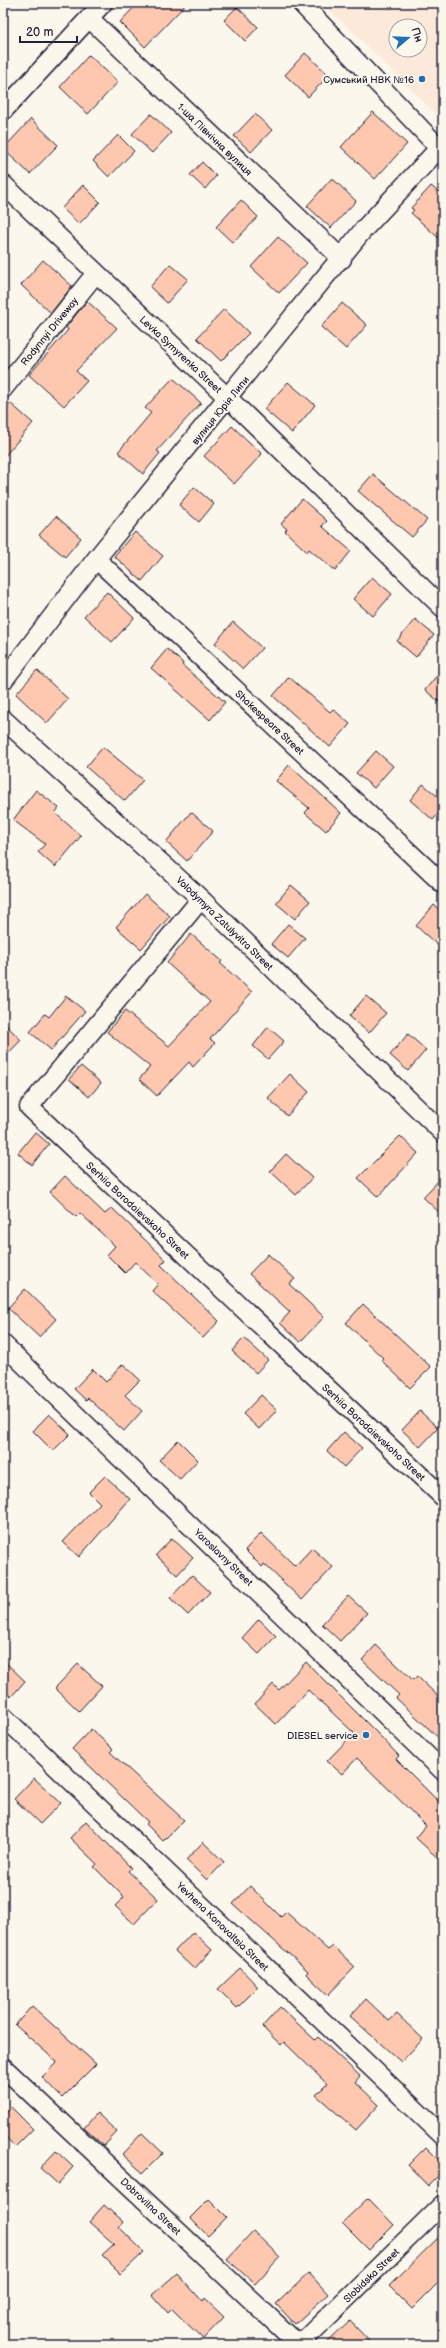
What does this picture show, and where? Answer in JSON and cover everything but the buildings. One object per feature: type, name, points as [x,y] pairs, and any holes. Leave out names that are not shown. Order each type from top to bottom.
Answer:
[{"type":"street","points":[[3,111],[103,3]]},
{"type":"street","points":[[301,3],[442,148]]},
{"type":"street","name":"1-ша Північна вулиця","points":[[89,18],[342,259]]},
{"type":"street","name":"вулиця Юрія Липи","points":[[3,681],[96,559],[229,399],[364,230],[442,148]]},
{"type":"street","name":"Levka Symyrenka Street","points":[[3,184],[229,399],[443,608]]},
{"type":"street","name":"Rodynnyi Driveway","points":[[3,389],[96,273]]},
{"type":"street","name":"Shakespeare Street","points":[[96,559],[443,884]]},
{"type":"street","name":"Volodymyra Zatulyvitra Street","points":[[3,718],[201,899],[443,1133]]},
{"type":"street","name":"Serhiia Borodaievskoho Street","points":[[201,899],[29,1107],[443,1497]]},
{"type":"street","name":"Yaroslavny Street","points":[[3,1344],[443,1771]]},
{"type":"street","name":"Yevhena Konovaltsia Street","points":[[3,1716],[443,2136]]},
{"type":"street","name":"Dobrovilna Street","points":[[3,2067],[299,2345]]},
{"type":"street","name":"Slobidska Street","points":[[299,2345],[443,2204]]},
{"type":"shaded area","name":"Сумський НВК №16","points":[[323,3],[443,3],[443,108],[437,115]]},
{"type":"place","name":"Сумський НВК №16","points":[[422,79]]},
{"type":"place","name":"DIESEL service","points":[[366,1735]]}]
